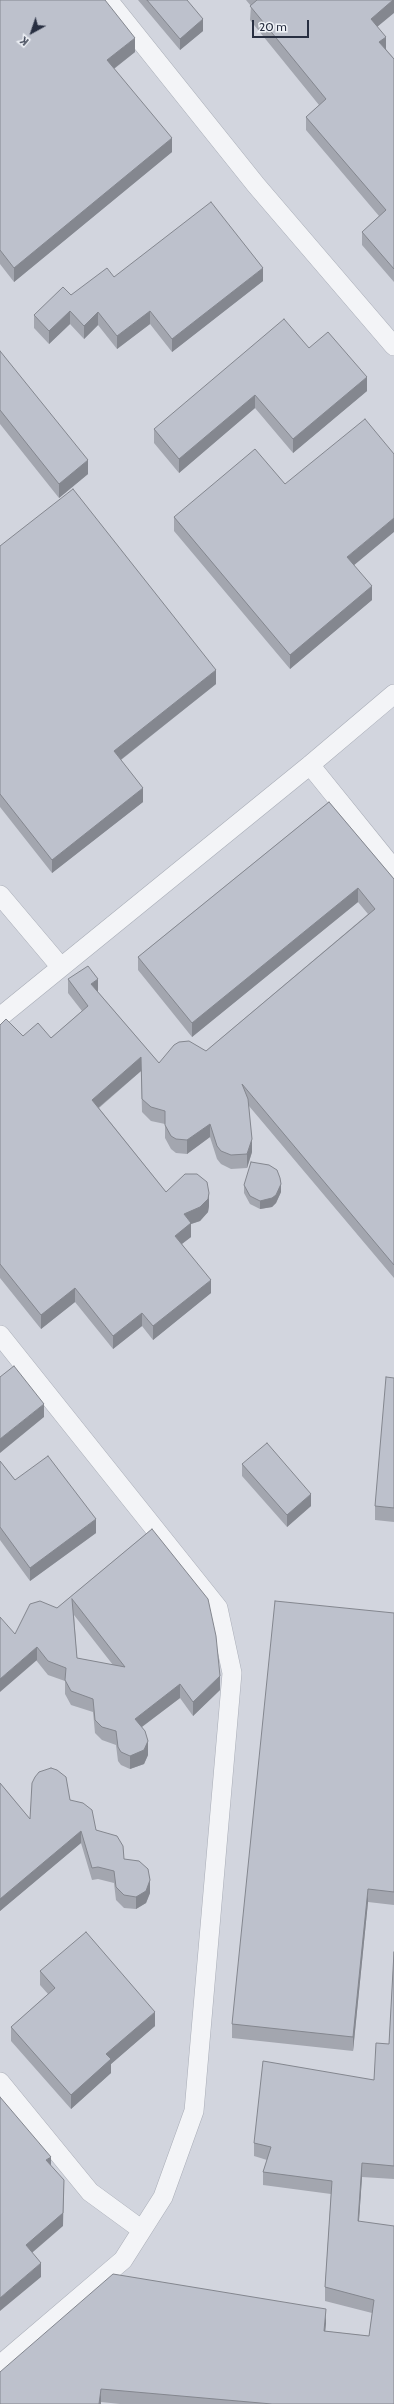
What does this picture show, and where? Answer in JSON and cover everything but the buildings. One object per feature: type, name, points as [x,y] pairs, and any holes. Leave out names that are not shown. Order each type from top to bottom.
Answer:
[{"type":"street","points":[[108,0],[256,185],[394,346]]},
{"type":"street","points":[[0,1017],[60,966],[310,765],[394,694]]},
{"type":"street","points":[[310,765],[394,869]]},
{"type":"street","points":[[0,895],[60,966]]},
{"type":"street","points":[[0,1335],[218,1608],[232,1673],[194,2111],[163,2197],[123,2260],[0,2365]]},
{"type":"street","points":[[0,2082],[90,2192],[142,2230]]},
{"type":"shaded area","points":[[0,0],[394,0],[394,2404],[0,2404]]}]
